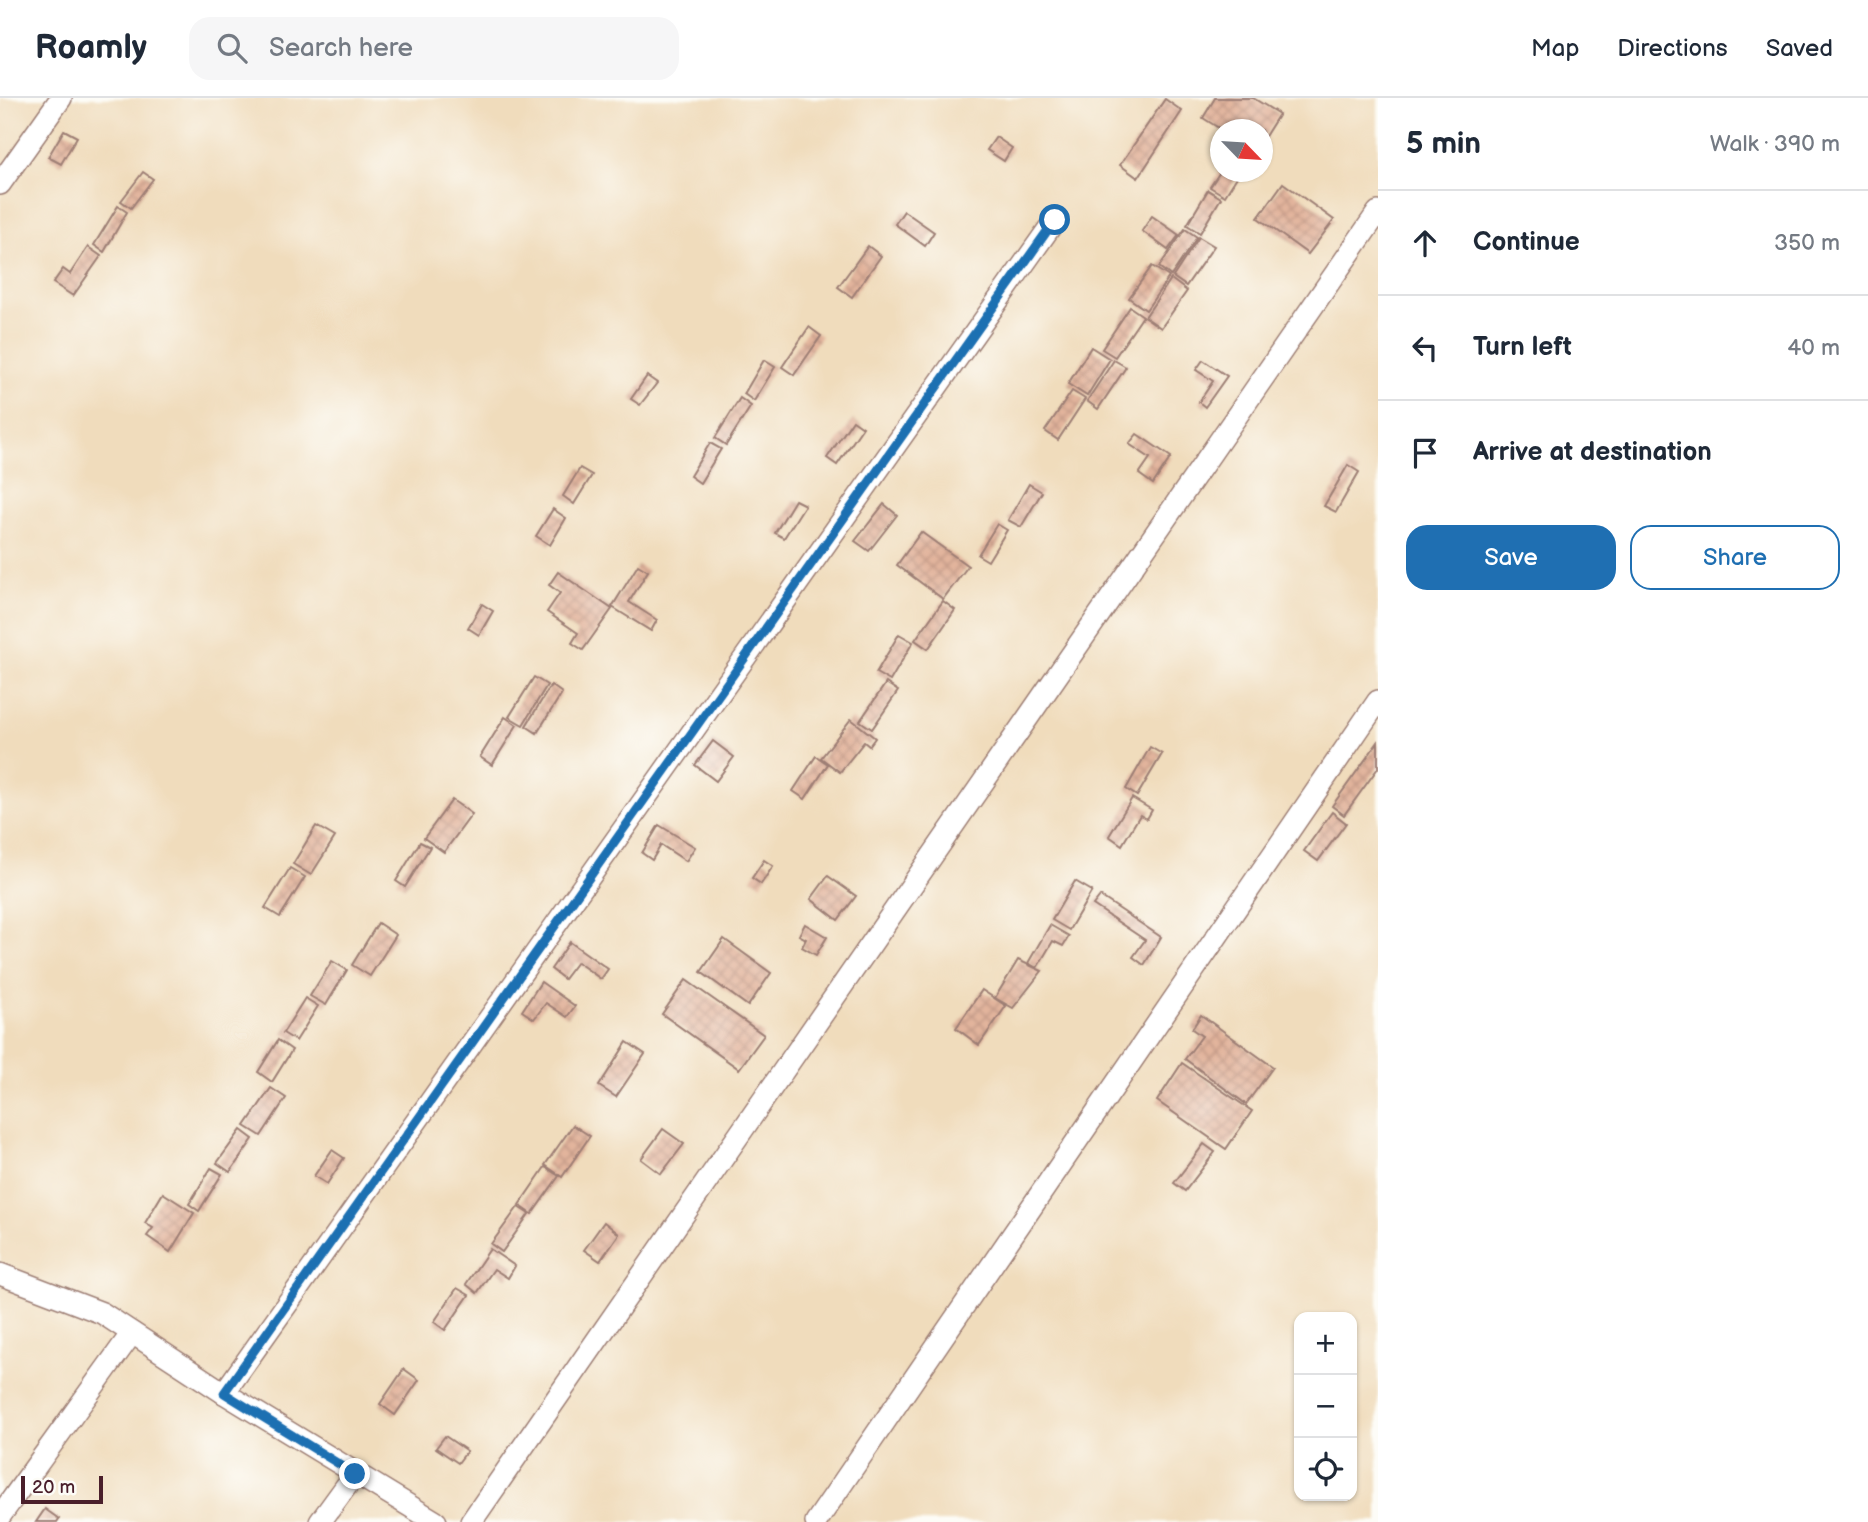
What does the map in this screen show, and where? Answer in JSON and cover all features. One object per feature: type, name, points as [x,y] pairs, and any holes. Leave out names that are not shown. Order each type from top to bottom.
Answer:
[{"type":"street","points":[[0,184],[61,98]]},
{"type":"street","points":[[471,1522],[1378,212]]},
{"type":"street","points":[[224,1393],[1055,220]]},
{"type":"street","points":[[816,1522],[1378,701]]},
{"type":"street","points":[[0,1274],[102,1313],[224,1393],[436,1522]]},
{"type":"street","points":[[0,1516],[132,1333]]},
{"type":"street","points":[[320,1522],[355,1474]]},
{"type":"building","points":[[1215,98],[1253,98],[1279,114],[1273,124],[1273,119],[1210,119],[1210,122],[1203,118]]},
{"type":"building","points":[[1165,99],[1182,111],[1138,178],[1120,165]]},
{"type":"building","points":[[64,130],[77,137],[61,164],[48,157]]},
{"type":"building","points":[[996,137],[1012,148],[1004,161],[987,150]]},
{"type":"building","points":[[143,172],[153,179],[131,208],[121,201]]},
{"type":"building","points":[[1213,182],[1234,182],[1225,196],[1210,187]]},
{"type":"building","points":[[1283,183],[1334,220],[1308,254],[1258,218]]},
{"type":"building","points":[[1208,190],[1221,198],[1200,233],[1187,225]]},
{"type":"building","points":[[118,206],[127,212],[104,252],[94,245]]},
{"type":"building","points":[[904,211],[934,232],[925,246],[895,224]]},
{"type":"building","points":[[1152,216],[1179,235],[1168,250],[1142,231]]},
{"type":"building","points":[[1185,229],[1197,237],[1171,276],[1159,267]]},
{"type":"building","points":[[1199,237],[1214,246],[1186,286],[1173,277]]},
{"type":"building","points":[[868,246],[881,256],[852,297],[838,287]]},
{"type":"building","points":[[88,247],[101,256],[73,296],[53,283],[63,269],[70,274]]},
{"type":"building","points":[[1152,266],[1169,277],[1146,310],[1129,298]]},
{"type":"building","points":[[1171,279],[1187,291],[1161,328],[1145,317]]},
{"type":"building","points":[[1130,307],[1143,316],[1115,357],[1102,349]]},
{"type":"building","points":[[809,327],[821,336],[794,375],[782,367]]},
{"type":"building","points":[[1091,347],[1110,359],[1087,396],[1068,384]]},
{"type":"building","points":[[764,360],[775,367],[754,401],[744,394]]},
{"type":"building","points":[[1114,360],[1126,367],[1098,409],[1087,401]]},
{"type":"building","points":[[1203,360],[1227,376],[1205,407],[1199,402],[1213,381],[1196,370]]},
{"type":"building","points":[[647,376],[657,383],[640,405],[631,399]]},
{"type":"building","points":[[1072,391],[1085,399],[1058,440],[1045,431]]},
{"type":"building","points":[[740,398],[751,406],[726,445],[715,438]]},
{"type":"building","points":[[853,420],[863,427],[837,465],[827,458]]},
{"type":"building","points":[[1137,434],[1171,457],[1153,484],[1139,474],[1150,458],[1129,444]]},
{"type":"building","points":[[710,443],[721,449],[700,483],[690,476]]},
{"type":"building","points":[[1348,465],[1359,472],[1336,512],[1324,506]]},
{"type":"building","points":[[580,468],[592,475],[574,504],[563,496]]},
{"type":"building","points":[[1029,484],[1042,492],[1021,527],[1008,520]]},
{"type":"building","points":[[795,500],[805,505],[784,538],[775,533]]},
{"type":"building","points":[[884,504],[897,515],[869,551],[855,541]]},
{"type":"building","points":[[553,509],[566,518],[550,545],[536,536]]},
{"type":"building","points":[[997,524],[1007,530],[988,561],[978,555]]},
{"type":"building","points":[[921,532],[968,566],[943,599],[897,565]]},
{"type":"building","points":[[638,565],[648,571],[629,602],[657,620],[651,631],[612,607]]},
{"type":"building","points":[[558,572],[612,609],[583,650],[572,643],[578,633],[547,612],[560,593],[549,585]]},
{"type":"building","points":[[943,601],[955,610],[928,649],[915,640]]},
{"type":"building","points":[[482,604],[493,611],[479,635],[468,628]]},
{"type":"building","points":[[899,634],[913,642],[890,681],[876,673]]},
{"type":"building","points":[[534,677],[547,685],[523,725],[509,717]]},
{"type":"building","points":[[886,683],[898,691],[872,729],[860,721]]},
{"type":"building","points":[[551,685],[562,693],[537,733],[526,726]]},
{"type":"building","points":[[505,717],[517,725],[492,765],[480,757]]},
{"type":"building","points":[[851,719],[875,738],[869,746],[864,742],[840,772],[821,758]]},
{"type":"building","points":[[713,741],[734,757],[716,781],[695,765]]},
{"type":"building","points":[[1378,742],[1378,768],[1344,815],[1332,806]]},
{"type":"building","points":[[1150,747],[1162,754],[1137,796],[1126,789]]},
{"type":"building","points":[[816,756],[828,764],[805,799],[793,791]]},
{"type":"building","points":[[1132,798],[1152,810],[1147,819],[1140,815],[1122,845],[1109,836]]},
{"type":"building","points":[[452,800],[472,814],[444,852],[424,838]]},
{"type":"building","points":[[1332,812],[1346,823],[1318,861],[1304,851]]},
{"type":"building","points":[[659,825],[695,847],[686,861],[661,845],[652,860],[642,853]]},
{"type":"building","points":[[316,826],[335,837],[311,875],[293,864]]},
{"type":"building","points":[[420,842],[430,847],[405,887],[396,881]]},
{"type":"building","points":[[764,860],[773,866],[761,884],[752,878]]},
{"type":"building","points":[[290,868],[305,877],[280,917],[265,908]]},
{"type":"building","points":[[828,876],[856,896],[838,920],[811,899]]},
{"type":"building","points":[[1075,881],[1092,891],[1069,930],[1052,920]]},
{"type":"building","points":[[1100,896],[1161,937],[1144,965],[1133,957],[1145,940],[1093,905]]},
{"type":"building","points":[[378,923],[396,935],[370,976],[352,965]]},
{"type":"building","points":[[805,924],[827,937],[816,955],[802,947],[806,939],[799,935]]},
{"type":"building","points":[[1050,925],[1069,936],[1063,946],[1053,941],[1037,968],[1028,963]]},
{"type":"building","points":[[724,939],[771,973],[748,1006],[701,972]]},
{"type":"building","points":[[570,942],[608,969],[601,979],[577,962],[564,979],[551,969]]},
{"type":"building","points":[[1018,960],[1042,971],[1013,1008],[995,998]]},
{"type":"building","points":[[332,961],[347,970],[326,1005],[310,996]]},
{"type":"building","points":[[686,980],[764,1035],[739,1069],[662,1014]]},
{"type":"building","points":[[541,982],[575,1006],[567,1017],[546,1003],[534,1019],[522,1011]]},
{"type":"building","points":[[982,990],[1006,1006],[979,1045],[956,1028]]},
{"type":"building","points":[[305,998],[318,1006],[296,1041],[283,1033]]},
{"type":"building","points":[[1201,1015],[1273,1067],[1246,1104],[1185,1059],[1202,1036],[1192,1029]]},
{"type":"building","points":[[278,1040],[292,1050],[272,1082],[258,1072]]},
{"type":"building","points":[[627,1042],[645,1054],[616,1097],[599,1086]]},
{"type":"building","points":[[1182,1063],[1252,1111],[1226,1149],[1157,1101]]},
{"type":"building","points":[[271,1088],[286,1098],[261,1136],[245,1126]]},
{"type":"building","points":[[573,1125],[590,1136],[562,1177],[545,1165]]},
{"type":"building","points":[[663,1129],[684,1144],[661,1174],[641,1159]]},
{"type":"building","points":[[241,1130],[253,1139],[230,1172],[217,1163]]},
{"type":"building","points":[[1204,1144],[1215,1152],[1185,1191],[1174,1183]]},
{"type":"building","points":[[332,1150],[344,1158],[327,1184],[314,1176]]},
{"type":"building","points":[[545,1167],[559,1176],[532,1214],[519,1205]]},
{"type":"building","points":[[211,1168],[222,1174],[199,1211],[189,1204]]},
{"type":"building","points":[[163,1193],[194,1213],[170,1252],[147,1236],[153,1228],[145,1223]]},
{"type":"building","points":[[518,1207],[529,1214],[502,1252],[491,1244]]},
{"type":"building","points":[[604,1222],[619,1234],[600,1261],[584,1250]]},
{"type":"building","points":[[490,1249],[515,1266],[508,1278],[494,1269],[477,1293],[466,1284]]},
{"type":"building","points":[[457,1288],[469,1295],[445,1330],[434,1322]]},
{"type":"building","points":[[404,1369],[419,1380],[395,1415],[380,1404]]},
{"type":"building","points":[[445,1436],[467,1451],[458,1463],[436,1448]]},
{"type":"building","points":[[45,1509],[59,1519],[57,1522],[36,1522]]},
{"type":"route","points":[[355,1474],[224,1393],[1055,220]]}]
